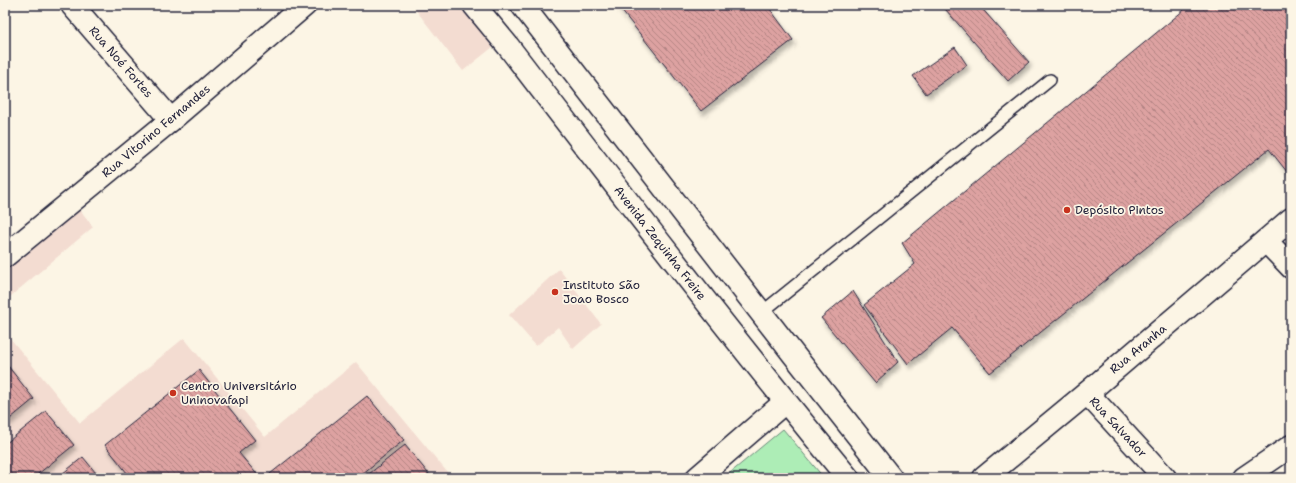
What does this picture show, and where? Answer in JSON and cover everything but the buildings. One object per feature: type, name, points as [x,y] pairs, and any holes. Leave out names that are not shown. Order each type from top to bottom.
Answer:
[{"type":"street","name":"Rua Noé Fortes","points":[[72,5],[171,120]]},
{"type":"street","name":"Rua Vitorino Fernandes","points":[[5,256],[171,120],[305,5]]},
{"type":"street","name":"Avenida Zequinha Freire","points":[[474,5],[508,46],[613,183],[785,402],[848,478]]},
{"type":"street","points":[[522,5],[891,478]]},
{"type":"street","name":"Rua Aranha","points":[[984,478],[1087,393],[1291,219]]},
{"type":"street","points":[[1266,241],[1291,267]]},
{"type":"street","name":"Rua Salvador","points":[[1087,393],[1165,478]]},
{"type":"street","points":[[697,478],[785,402]]},
{"type":"street","points":[[1244,478],[1291,446]]},
{"type":"lane","points":[[761,313],[1050,80]]},
{"type":"shaded area","points":[[412,5],[459,5],[493,47],[463,71]]},
{"type":"shaded area","points":[[78,207],[93,227],[5,301],[5,269]]},
{"type":"shaded area","name":"Instituto São Joao Bosco","points":[[559,269],[601,324],[573,349],[558,327],[536,346],[509,315]]},
{"type":"shaded area","name":"Centro Universitário Uninovafapi","points":[[5,332],[80,423],[184,338],[265,437],[356,362],[452,478],[5,478]]},
{"type":"green space","points":[[783,429],[824,478],[724,478]]},
{"type":"place","name":"Depósito Pintos","points":[[1067,210]]},
{"type":"place","name":"Instituto São Joao Bosco","points":[[555,292]]},
{"type":"place","name":"Centro Universitário Uninovafapi","points":[[173,393]]}]
